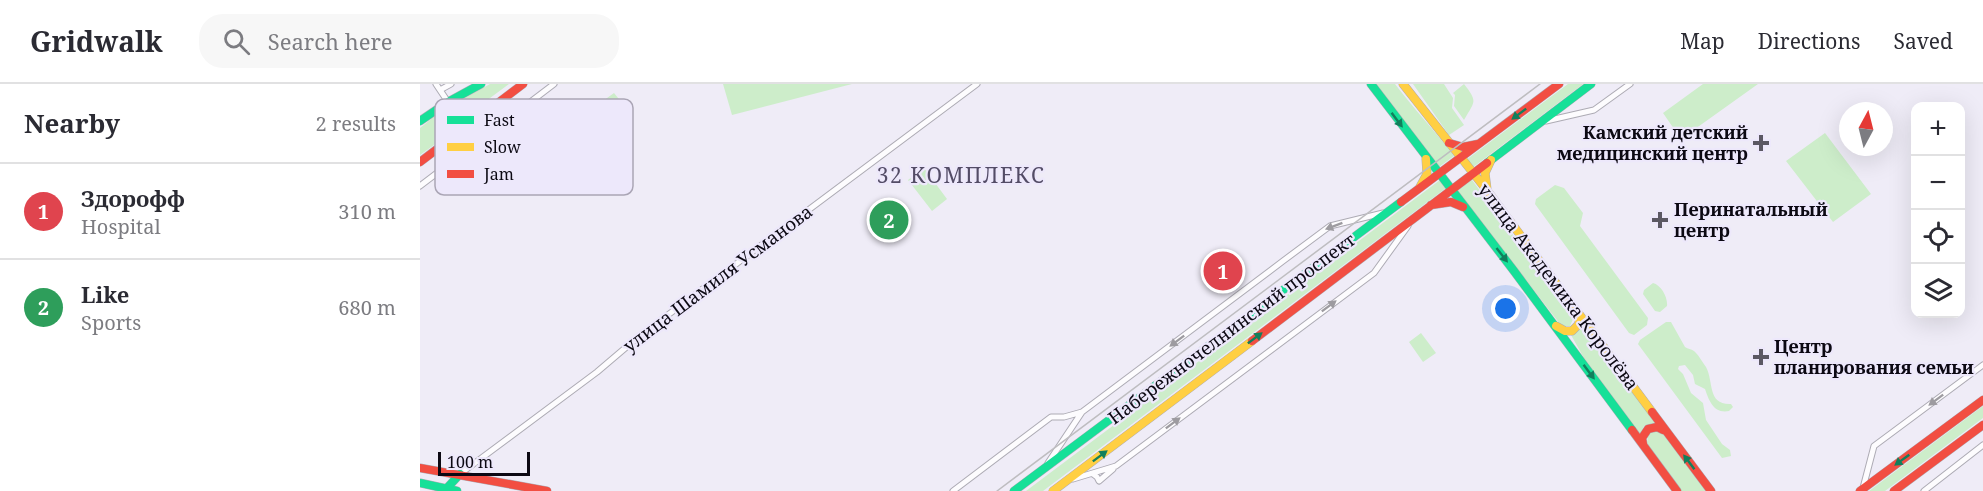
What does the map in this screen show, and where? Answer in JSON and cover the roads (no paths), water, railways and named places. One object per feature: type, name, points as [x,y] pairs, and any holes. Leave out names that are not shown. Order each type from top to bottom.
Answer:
[{"type":"main road","points":[[454,99],[481,84]]},
{"type":"main road","points":[[503,99],[523,84]]},
{"type":"main road","name":"улица Академика Королёва","points":[[1371,84],[1677,491]]},
{"type":"main road","name":"улица Академика Королёва","points":[[1403,84],[1489,193],[1711,491]]},
{"type":"main road","name":"Набережночелнинский проспект","points":[[1014,491],[1559,84]]},
{"type":"main road","name":"Набережночелнинский проспект","points":[[1053,491],[1591,84]]},
{"type":"main road","points":[[420,121],[435,111]]},
{"type":"main road","points":[[1448,143],[1463,147],[1480,144]]},
{"type":"main road","points":[[420,162],[435,151]]},
{"type":"main road","points":[[1417,189],[1425,180],[1427,173],[1424,155]]},
{"type":"main road","points":[[1489,193],[1485,173],[1491,159]]},
{"type":"main road","points":[[1430,206],[1451,202],[1466,209]]},
{"type":"main road","points":[[1554,326],[1565,331],[1572,331],[1579,324],[1579,314]]},
{"type":"main road","points":[[1861,490],[1983,400]]},
{"type":"main road","points":[[1894,491],[1983,425]]},
{"type":"main road","points":[[1644,446],[1642,438],[1648,429],[1657,427],[1666,432]]},
{"type":"main road","points":[[420,468],[547,491]]},
{"type":"main road","points":[[447,488],[460,474]]},
{"type":"main road","points":[[420,483],[457,491]]},
{"type":"street","points":[[436,84],[446,99]]},
{"type":"street","points":[[440,90],[451,84]]},
{"type":"street","points":[[534,99],[554,84]]},
{"type":"street","name":"улица Шамиля Усманова","points":[[460,474],[977,84]]},
{"type":"street","points":[[1538,123],[1594,110],[1630,84]]},
{"type":"street","points":[[420,186],[435,175]]},
{"type":"street","points":[[1044,469],[1082,412],[1330,226],[1390,211]]},
{"type":"street","points":[[1068,480],[1116,466],[1374,273],[1412,220]]},
{"type":"street","points":[[1861,490],[1874,446],[1983,365]]},
{"type":"street","points":[[953,491],[1051,417],[1064,417],[1082,412]]},
{"type":"street","points":[[1924,491],[1983,445]]},
{"type":"tram line","points":[[997,491],[1540,84]]},
{"type":"place","name":"Камский детский медицинский центр","points":[[1761,143]]},
{"type":"place","name":"Like","points":[[889,220]]},
{"type":"place","name":"Перинатальный центр","points":[[1660,220]]},
{"type":"place","name":"Здорофф","points":[[1223,271]]},
{"type":"place","name":"Центр планирования семьи","points":[[1761,357]]},
{"type":"district","name":"32 КОМПЛЕКС","points":[[961,176]]}]
